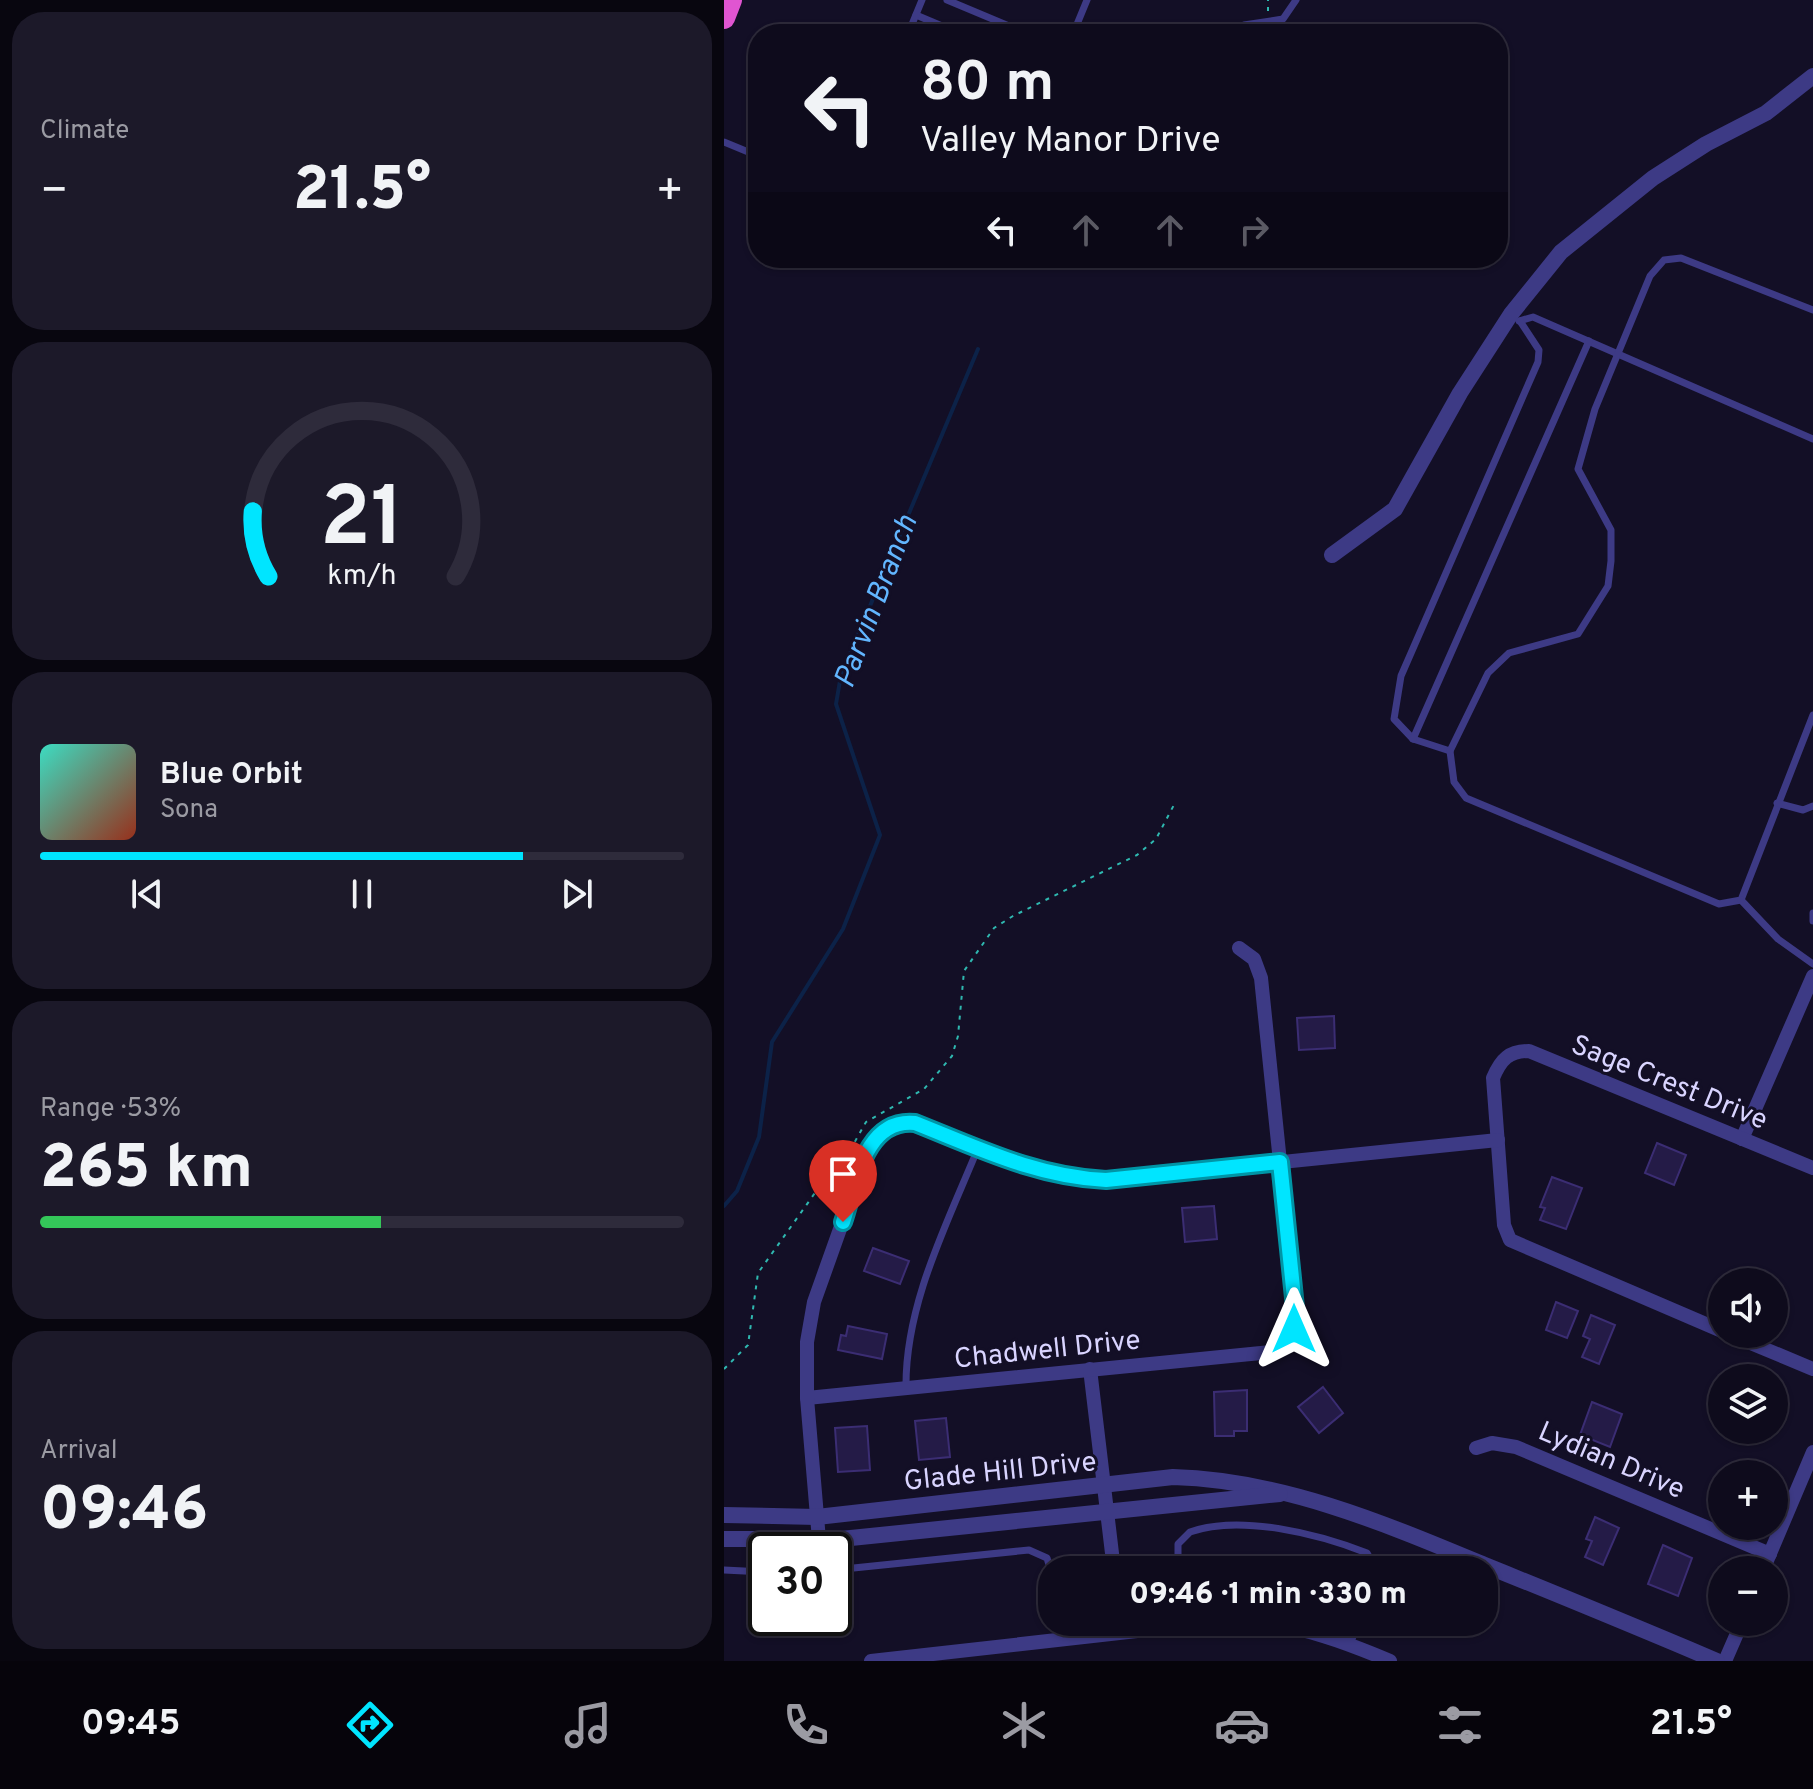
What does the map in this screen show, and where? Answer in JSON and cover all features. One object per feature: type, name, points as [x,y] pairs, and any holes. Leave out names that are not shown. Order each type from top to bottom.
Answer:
[{"type":"highway","points":[[724,18],[731,0]]},
{"type":"street","points":[[1332,555],[1395,509],[1460,393],[1561,252],[1653,178],[1706,144],[1766,113],[1813,76]]},
{"type":"street","points":[[1239,948],[1254,959],[1261,978],[1280,1162]]},
{"type":"street","points":[[1742,1139],[1813,976]]},
{"type":"street","name":"Sage Crest Drive","points":[[1498,1140],[1493,1078],[1506,1056],[1529,1051],[1813,1168]]},
{"type":"street","points":[[818,1532],[805,1366],[814,1302],[871,1142],[889,1125],[915,1123],[1057,1176],[1106,1180],[1498,1140],[1504,1225],[1510,1240],[1708,1325]]},
{"type":"street","name":"Chadwell Drive","points":[[807,1398],[1271,1352],[1289,1338],[1296,1317],[1280,1162]]},
{"type":"street","points":[[1763,1348],[1813,1369]]},
{"type":"street","points":[[1090,1369],[1112,1556]]},
{"type":"street","name":"Lydian Drive","points":[[1476,1448],[1492,1443],[1516,1447],[1770,1554]]},
{"type":"street","points":[[1770,1554],[1813,1452]]},
{"type":"street","name":"Glade Hill Drive","points":[[724,1515],[817,1517],[1194,1477],[1261,1486],[1383,1523],[1717,1661]]},
{"type":"street","name":"Glade Hill Drive","points":[[852,1537],[1281,1494]]},
{"type":"street","name":"Glade Hill Drive","points":[[724,1539],[748,1539]]},
{"type":"street","points":[[871,1661],[946,1656],[1069,1636]]},
{"type":"street","points":[[1324,1636],[1390,1661]]},
{"type":"street","points":[[1725,1661],[1736,1636]]},
{"type":"lane","points":[[912,24],[922,0]]},
{"type":"lane","points":[[947,0],[964,3],[1007,24]]},
{"type":"lane","points":[[1077,24],[1087,0]]},
{"type":"lane","points":[[1264,24],[1283,19],[1296,0]]},
{"type":"lane","points":[[916,15],[937,24]]},
{"type":"lane","points":[[724,142],[748,152]]},
{"type":"lane","points":[[1741,900],[1719,904],[1466,798],[1454,782],[1450,751],[1488,673],[1509,653],[1578,634],[1608,586],[1611,530],[1578,469],[1595,409],[1650,276],[1664,260],[1681,258],[1813,310]]},
{"type":"lane","points":[[1515,318],[1533,317],[1813,439]]},
{"type":"lane","points":[[1450,751],[1413,739],[1394,719],[1401,676],[1538,362],[1539,350],[1515,318]]},
{"type":"lane","points":[[1413,739],[1589,341]]},
{"type":"lane","points":[[1741,900],[1813,715]]},
{"type":"lane","points":[[1777,803],[1803,810],[1813,806]]},
{"type":"lane","points":[[1741,900],[1778,939],[1813,964]]},
{"type":"lane","points":[[1813,913],[1813,921]]},
{"type":"lane","points":[[906,1388],[905,1360],[912,1323],[978,1148]]},
{"type":"lane","points":[[1178,1556],[1178,1544],[1190,1532],[1261,1527],[1342,1543],[1369,1556]]},
{"type":"lane","points":[[852,1568],[1029,1550],[1042,1556]]},
{"type":"lane","points":[[724,1570],[748,1571]]},
{"type":"lane","points":[[1350,1644],[1353,1636]]},
{"type":"path","points":[[724,1369],[748,1345],[758,1273],[822,1183],[848,1154],[866,1122],[924,1089],[952,1056],[958,1036],[964,971],[994,928],[1137,855],[1156,839],[1176,801]]},
{"type":"building","points":[[1334,1016],[1335,1048],[1299,1050],[1297,1018]]},
{"type":"building","points":[[1657,1143],[1686,1155],[1674,1185],[1645,1173]]},
{"type":"building","points":[[1552,1177],[1582,1188],[1566,1229],[1540,1220],[1545,1208],[1540,1207]]},
{"type":"building","points":[[1214,1206],[1217,1239],[1185,1242],[1182,1208]]},
{"type":"building","points":[[873,1248],[909,1261],[900,1284],[864,1271]]},
{"type":"building","points":[[1556,1302],[1578,1311],[1567,1338],[1546,1330]]},
{"type":"building","points":[[1591,1315],[1615,1325],[1599,1364],[1582,1357],[1590,1339],[1583,1336]]},
{"type":"building","points":[[848,1326],[887,1334],[882,1359],[838,1350],[841,1335],[846,1336]]},
{"type":"building","points":[[1323,1387],[1343,1413],[1319,1433],[1298,1407]]},
{"type":"building","points":[[1247,1390],[1247,1431],[1234,1431],[1234,1436],[1215,1436],[1214,1392]]},
{"type":"building","points":[[1592,1402],[1622,1414],[1610,1447],[1580,1435]]},
{"type":"building","points":[[946,1418],[950,1457],[919,1460],[915,1421]]},
{"type":"building","points":[[867,1426],[870,1470],[838,1472],[835,1428]]},
{"type":"building","points":[[1595,1517],[1619,1528],[1603,1565],[1585,1557],[1592,1541],[1586,1539]]},
{"type":"building","points":[[1663,1545],[1692,1558],[1678,1596],[1648,1584]]},
{"type":"waterway","name":"Parvin Branch","points":[[724,1206],[737,1191],[759,1137],[772,1042],[843,929],[880,835],[836,704],[841,675],[978,349]]},
{"type":"route","points":[[843,1222],[871,1142],[889,1125],[901,1122],[915,1123],[1034,1170],[1080,1179],[1106,1180],[1280,1162],[1296,1317],[1294,1329]]}]
